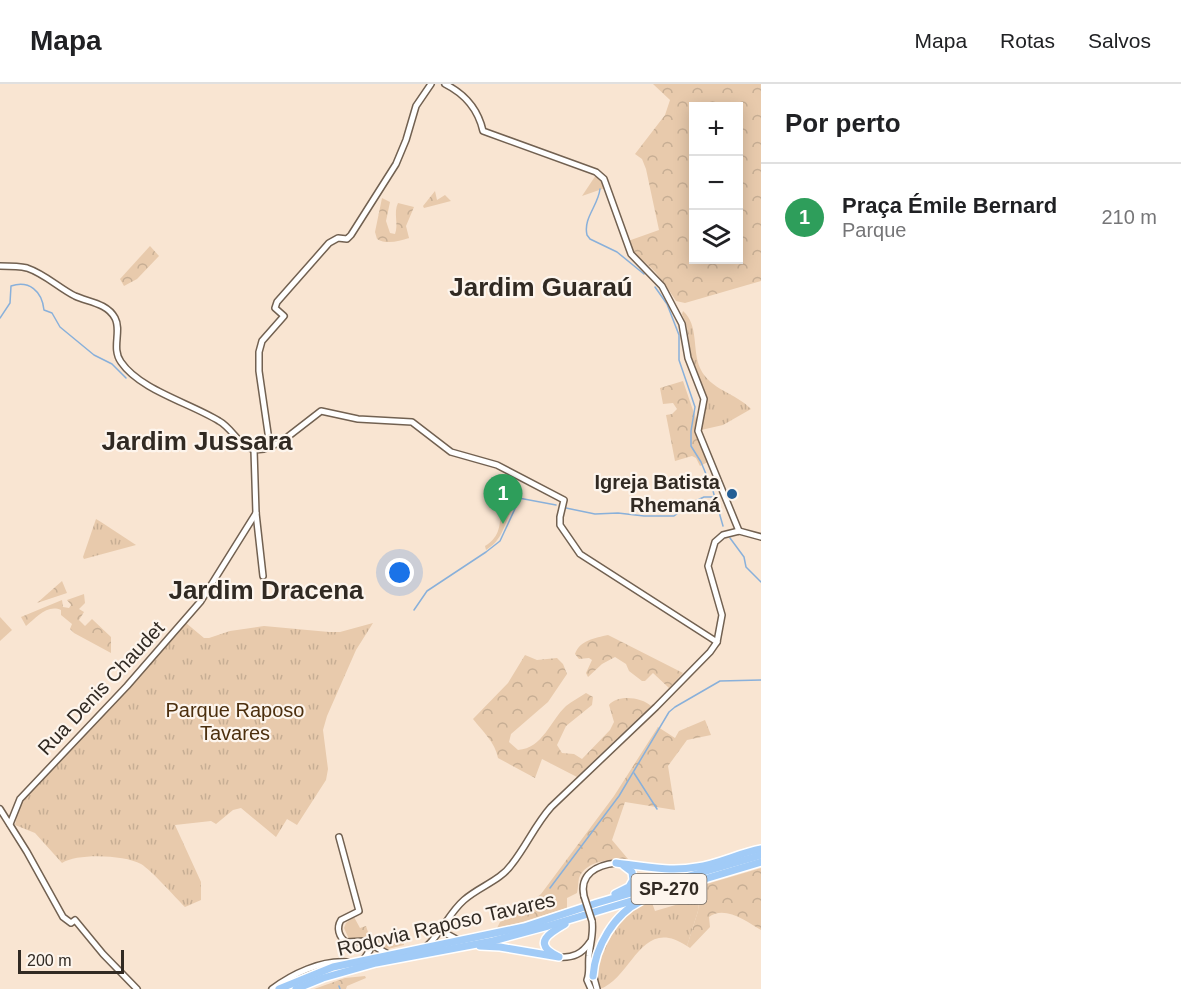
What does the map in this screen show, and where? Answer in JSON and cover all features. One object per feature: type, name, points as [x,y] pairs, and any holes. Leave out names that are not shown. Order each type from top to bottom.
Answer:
[{"type":"highway","points":[[675,880],[700,867],[761,849]]},
{"type":"highway","name":"Rodovia Raposo Tavares","points":[[279,989],[326,969],[351,962],[524,927],[761,855]]},
{"type":"highway","name":"Rodovia Raposo Tavares","points":[[297,989],[376,963],[512,936],[761,862]]},
{"type":"highway","points":[[616,863],[664,869],[700,867]]},
{"type":"highway","points":[[597,903],[632,884],[630,868],[616,863]]},
{"type":"highway","points":[[592,976],[597,954],[622,912],[664,890]]},
{"type":"highway","points":[[559,957],[548,950],[546,937],[548,933],[578,916]]},
{"type":"highway","points":[[468,946],[500,947],[559,957]]},
{"type":"street","points":[[270,447],[259,358],[262,341],[284,316],[275,308],[277,302],[329,243],[338,238],[350,237],[400,156],[416,106],[431,84]]},
{"type":"street","points":[[445,84],[468,100],[475,110],[483,131],[602,175],[631,255],[660,282],[675,308],[684,331],[690,364],[704,399],[698,431],[739,531]]},
{"type":"street","points":[[0,266],[33,270],[76,296],[110,311],[116,321],[118,357],[128,370],[145,384],[221,422],[247,447],[254,450],[270,447],[293,434],[321,411],[358,419],[412,422],[451,452],[497,465],[564,500],[560,525],[579,555],[717,642]]},
{"type":"street","points":[[254,450],[256,513],[262,576]]},
{"type":"street","name":"Rua Denis Chaudet","points":[[10,824],[15,806],[27,791],[127,686],[201,601],[256,513]]},
{"type":"street","points":[[428,946],[464,899],[507,870],[542,817],[657,707],[717,642],[722,615],[710,574],[709,560],[715,542],[723,535],[739,531],[761,537]]},
{"type":"street","points":[[0,809],[63,917],[73,922],[137,989]]},
{"type":"street","points":[[339,837],[359,911],[341,920],[339,933],[346,942],[365,941],[388,954]]},
{"type":"street","points":[[597,989],[589,956],[592,921],[582,888],[589,873],[600,866],[616,863]]},
{"type":"street","points":[[446,921],[447,934],[458,940]]},
{"type":"street","points":[[559,957],[568,958],[580,953],[592,938]]},
{"type":"street","points":[[364,959],[370,950],[365,941]]},
{"type":"street","points":[[272,989],[312,968],[338,962],[351,962]]},
{"type":"street","points":[[591,989],[587,980],[592,976]]},
{"type":"green space","points":[[653,84],[761,84],[761,281],[685,303],[676,301],[656,273],[636,255],[630,246],[628,241],[659,230],[646,169],[642,159],[635,154],[665,115],[670,100]]},
{"type":"green space","points":[[596,175],[601,178],[605,188],[582,196]]},
{"type":"green space","points":[[435,191],[437,200],[445,195],[451,201],[424,208],[423,206]]},
{"type":"green space","points":[[382,198],[390,202],[386,221],[390,233],[395,234],[398,203],[414,207],[406,226],[409,238],[389,242],[377,239],[375,232]]},
{"type":"green space","points":[[150,246],[159,256],[137,279],[124,286],[120,279]]},
{"type":"green space","points":[[683,311],[691,323],[698,361],[704,375],[751,409],[723,425],[701,430],[700,428],[706,397],[691,355]]},
{"type":"green space","points":[[683,381],[696,419],[696,436],[708,462],[700,466],[696,458],[692,456],[675,461],[666,415],[672,414],[677,409],[673,403],[663,404],[660,388]]},
{"type":"green space","points":[[503,497],[518,500],[500,536],[486,550],[485,546],[496,536],[500,524]]},
{"type":"green space","points":[[96,519],[136,545],[84,559]]},
{"type":"green space","points":[[62,581],[67,593],[37,603]]},
{"type":"green space","points":[[84,594],[85,603],[79,609],[84,612],[79,620],[85,626],[92,619],[111,637],[111,653],[74,633],[70,629],[72,624],[61,615],[61,610],[46,610],[26,626],[21,617],[62,600],[63,607],[69,608],[71,605],[67,600]]},
{"type":"green space","points":[[0,617],[12,630],[0,641]]},
{"type":"green space","name":"Parque Raposo Tavares","points":[[186,623],[204,638],[209,638],[230,631],[264,626],[340,632],[373,623],[356,650],[327,716],[323,730],[328,769],[326,780],[297,825],[287,819],[276,837],[241,808],[233,810],[216,824],[211,821],[175,825],[201,882],[201,900],[185,907],[141,864],[101,856],[79,858],[62,863],[35,833],[15,825],[19,805],[24,797],[129,687]]},
{"type":"green space","points":[[608,635],[683,673],[669,688],[653,673],[642,681],[629,671],[626,664],[615,657],[602,664],[588,677],[586,673],[592,660],[579,659],[575,654],[577,649],[584,643]]},
{"type":"green space","points":[[525,655],[537,660],[557,658],[563,664],[567,674],[548,702],[511,734],[509,742],[518,750],[527,748],[540,739],[566,706],[586,693],[593,697],[592,705],[566,726],[557,745],[562,753],[574,754],[582,759],[610,730],[614,722],[609,705],[618,699],[630,698],[642,700],[651,706],[577,777],[542,759],[535,778],[498,758],[491,742],[473,719],[508,683]]},
{"type":"green space","points":[[705,720],[711,735],[687,740],[668,766],[675,810],[625,802],[612,840],[628,859],[615,859],[587,867],[579,878],[577,893],[567,898],[567,908],[497,928],[500,922],[512,917],[541,894],[614,796],[658,727],[675,738],[679,731]]},
{"type":"green space","points":[[761,868],[761,930],[736,916],[715,914],[709,917],[710,927],[690,948],[687,946],[698,911],[700,886]]},
{"type":"green space","points":[[700,886],[698,911],[687,946],[671,938],[659,938],[648,943],[621,973],[600,989],[596,981],[596,963],[603,944],[618,920],[633,908],[651,900],[655,911],[689,901],[692,891],[680,891]]},
{"type":"green space","points":[[354,917],[360,928],[366,926],[370,938],[404,931],[404,945],[388,949],[367,939],[349,939],[344,928],[346,923]]},
{"type":"green space","points":[[365,976],[366,978],[347,986],[346,989],[314,989],[345,978]]},
{"type":"waterway","points":[[600,189],[587,223],[587,235],[590,239],[617,252],[644,274]]},
{"type":"waterway","points":[[0,318],[10,303],[11,286],[29,286],[41,297],[44,310],[52,313],[60,327],[94,355],[112,364],[126,378]]},
{"type":"waterway","points":[[655,287],[667,304],[679,335],[679,360],[695,407],[691,446],[701,462],[713,491],[723,526]]},
{"type":"waterway","points":[[503,495],[556,505]]},
{"type":"waterway","points":[[566,508],[595,514],[674,516],[693,502],[704,497],[714,497]]},
{"type":"waterway","points":[[414,610],[427,591],[500,541],[520,498]]},
{"type":"waterway","points":[[730,538],[744,557],[746,567],[761,582]]},
{"type":"waterway","points":[[550,888],[619,796],[669,712],[720,681],[761,680]]},
{"type":"waterway","points":[[634,773],[657,809]]},
{"type":"place","name":"Igreja Batista Rhemaná","points":[[732,494]]},
{"type":"place","name":"Praça Émile Bernard","points":[[503,524]]},
{"type":"district","name":"Jardim Guaraú","points":[[541,287]]},
{"type":"district","name":"Jardim Jussara","points":[[197,441]]},
{"type":"district","name":"Jardim Dracena","points":[[266,590]]}]
